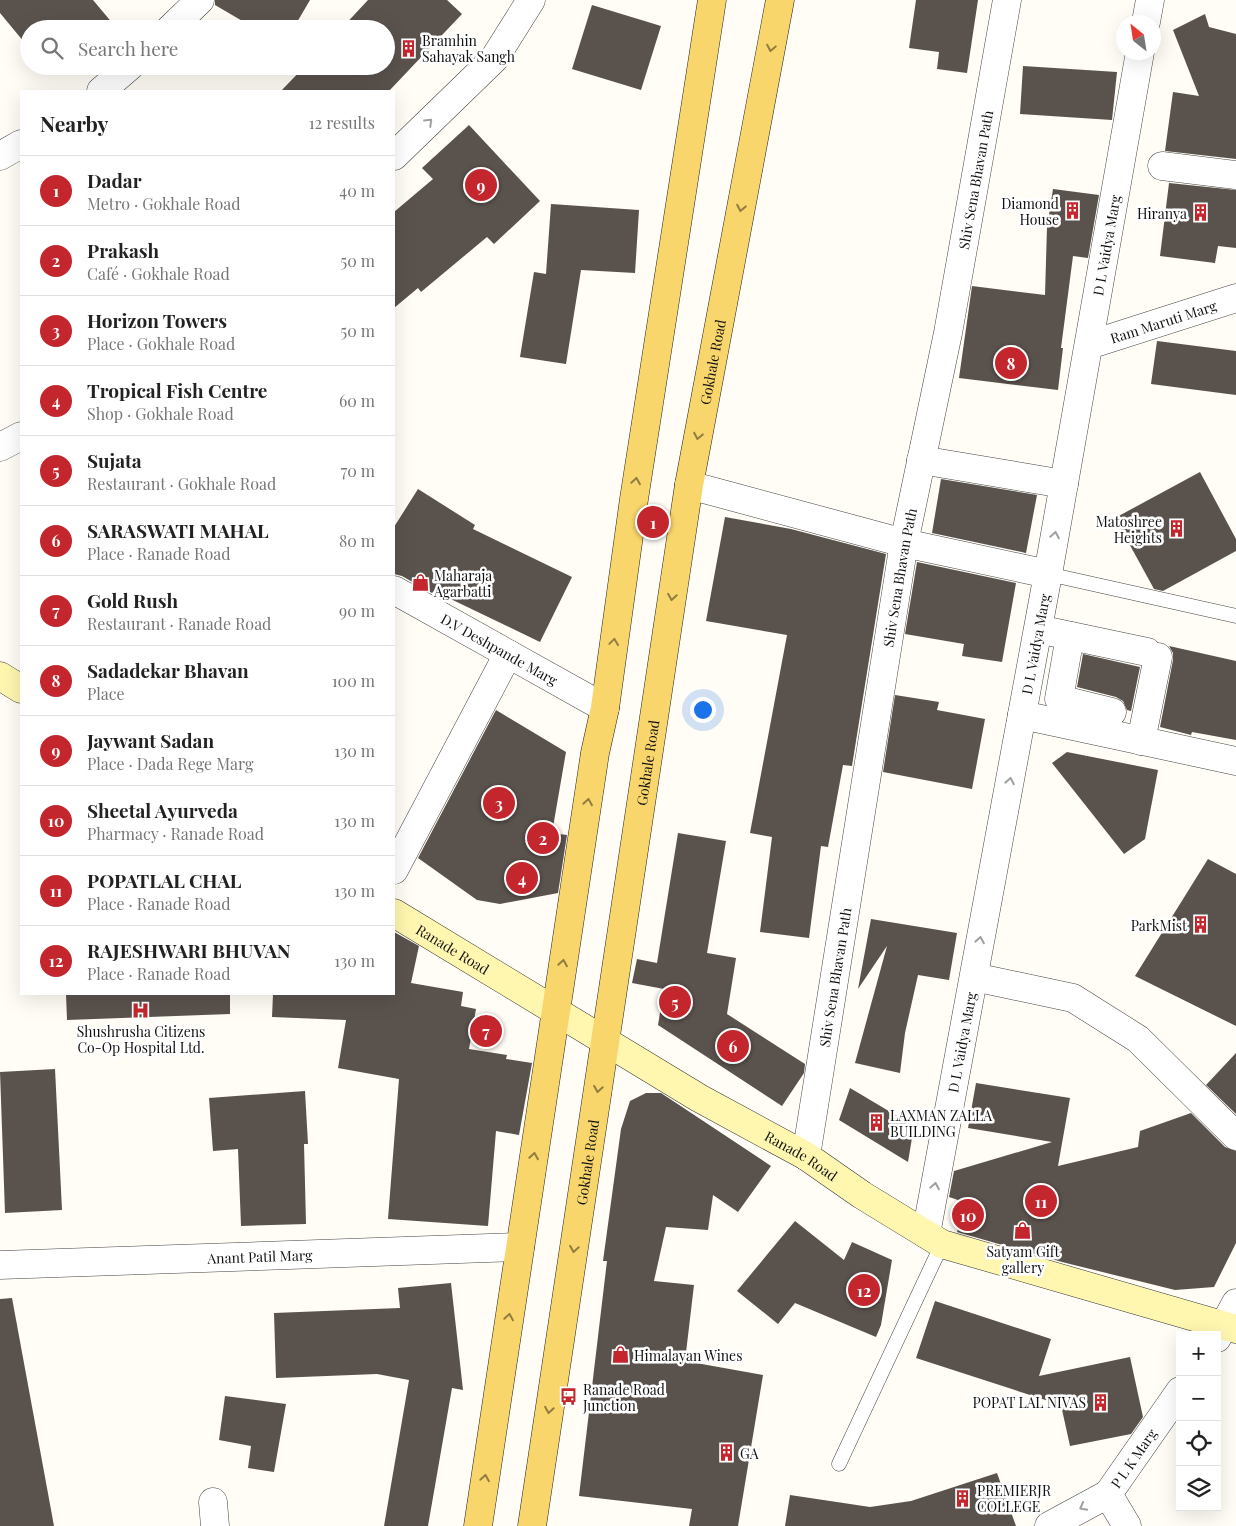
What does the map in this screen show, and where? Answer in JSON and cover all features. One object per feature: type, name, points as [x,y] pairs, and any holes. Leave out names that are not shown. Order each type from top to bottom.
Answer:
[{"type":"main road","points":[[478,1526],[595,753],[605,708],[634,499],[712,0]]},
{"type":"main road","name":"Gokhale Road","points":[[532,1526],[689,485],[780,0]]},
{"type":"street","points":[[179,20],[200,0]]},
{"type":"street","points":[[395,155],[494,59],[531,0]]},
{"type":"street","name":"Shiv Sena Bhavan Path","points":[[806,1156],[904,543],[948,333],[1007,0]]},
{"type":"street","points":[[1147,15],[1150,0]]},
{"type":"street","name":"D L Vaidya Marg","points":[[934,1239],[974,977],[1048,574],[1139,60]]},
{"type":"street","points":[[102,90],[120,75]]},
{"type":"street","points":[[0,156],[20,145]]},
{"type":"street","points":[[1162,166],[1236,175]]},
{"type":"street","name":"Ram Maruti Marg","points":[[1088,345],[1236,298]]},
{"type":"street","points":[[0,447],[20,437]]},
{"type":"street","points":[[921,460],[1064,484]]},
{"type":"street","points":[[689,485],[904,543],[1048,574]]},
{"type":"street","name":"D.V Deshpande Marg","points":[[395,591],[605,708]]},
{"type":"street","points":[[1036,637],[1069,644],[1152,654],[1140,740]]},
{"type":"street","points":[[1069,644],[1058,699],[1112,712]]},
{"type":"street","points":[[395,868],[508,654]]},
{"type":"street","points":[[0,676],[20,688]]},
{"type":"street","points":[[1022,715],[1140,740],[1229,753]]},
{"type":"street","name":"Ranade Road","points":[[395,914],[698,1098],[806,1156],[862,1195],[934,1239],[1226,1331]]},
{"type":"street","points":[[974,977],[1073,998],[1138,1039],[1236,1136]]},
{"type":"street","name":"Anant Patil Marg","points":[[0,1265],[520,1247]]},
{"type":"street","points":[[1226,1331],[1236,1302]]},
{"type":"street","name":"P L K Marg","points":[[1049,1526],[1108,1494],[1176,1397]]},
{"type":"street","points":[[1108,1494],[1127,1526]]},
{"type":"lane","points":[[1048,574],[1236,616]]},
{"type":"lane","points":[[839,1464],[934,1239]]},
{"type":"building","points":[[0,0],[93,0],[110,20],[20,20],[20,37],[0,13]]},
{"type":"building","points":[[215,0],[310,0],[298,20],[241,20],[215,5]]},
{"type":"building","name":"Bramhin Sahayak Sangh","points":[[368,0],[447,0],[462,14],[390,90],[282,90],[296,75],[395,75],[395,20],[349,20]]},
{"type":"building","points":[[916,0],[978,0],[967,73],[937,69],[939,52],[909,48]]},
{"type":"building","points":[[592,5],[661,26],[641,90],[572,69]]},
{"type":"building","points":[[1205,14],[1209,27],[1236,34],[1236,159],[1165,151],[1173,92],[1199,96],[1173,30]]},
{"type":"building","points":[[1023,66],[1117,72],[1112,120],[1020,114]]},
{"type":"building","points":[[469,125],[540,201],[494,244],[487,237],[421,292],[418,288],[395,307],[395,211],[433,179],[422,168]]},
{"type":"building","name":"Hiranya","points":[[1169,183],[1236,190],[1236,248],[1218,246],[1215,263],[1160,256]]},
{"type":"building","points":[[1053,189],[1099,195],[1088,258],[1073,256],[1061,348],[1063,348],[1058,390],[959,378],[972,286],[1045,295],[1047,227]]},
{"type":"building","points":[[551,204],[639,210],[635,273],[581,270],[566,364],[520,357],[534,272],[546,274]]},
{"type":"building","points":[[1157,341],[1236,351],[1236,395],[1151,384]]},
{"type":"building","name":"Matoshree Heights","points":[[1200,472],[1236,539],[1236,551],[1163,591],[1154,589],[1115,518]]},
{"type":"building","points":[[941,479],[1037,495],[1026,553],[932,533]]},
{"type":"building","points":[[418,489],[475,525],[473,529],[572,577],[540,642],[395,574],[395,525]]},
{"type":"building","points":[[725,517],[791,529],[886,554],[852,766],[843,765],[828,847],[821,846],[809,938],[760,932],[772,837],[750,833],[787,635],[706,621]]},
{"type":"building","points":[[917,562],[1016,583],[1002,662],[962,656],[964,644],[905,634]]},
{"type":"building","points":[[1169,646],[1236,661],[1236,740],[1192,732],[1191,735],[1160,727],[1173,660],[1173,653]]},
{"type":"building","points":[[1083,654],[1140,667],[1131,711],[1127,710],[1123,701],[1116,697],[1077,687]]},
{"type":"building","points":[[895,695],[939,702],[937,710],[985,719],[972,789],[883,772]]},
{"type":"building","points":[[496,710],[566,752],[552,833],[567,835],[558,893],[500,904],[477,900],[418,858]]},
{"type":"building","points":[[1067,752],[1158,770],[1145,839],[1124,854],[1052,763]]},
{"type":"building","points":[[678,833],[726,841],[707,953],[736,958],[727,1014],[805,1064],[804,1073],[782,1106],[658,1025],[664,989],[632,983],[637,959],[657,963]]},
{"type":"building","name":"ParkMist","points":[[1208,859],[1236,874],[1236,1026],[1135,976]]},
{"type":"building","points":[[871,919],[957,933],[949,980],[918,975],[905,1033],[900,1073],[855,1063],[887,946],[858,989]]},
{"type":"building","points":[[395,933],[419,946],[411,983],[463,992],[461,1006],[476,1009],[469,1049],[507,1055],[506,1059],[532,1063],[519,1135],[496,1131],[488,1226],[388,1219],[399,1079],[338,1068],[346,1020],[272,1017],[273,995],[395,995]]},
{"type":"building","points":[[66,995],[230,995],[230,1014],[67,1020]]},
{"type":"building","points":[[1236,1053],[1236,1114],[1206,1085]]},
{"type":"building","points":[[55,1069],[62,1210],[5,1213],[0,1072]]},
{"type":"building","points":[[976,1083],[1070,1098],[1058,1166],[1138,1147],[1140,1131],[1191,1113],[1225,1147],[1236,1151],[1236,1243],[1214,1287],[1175,1290],[1062,1262],[957,1232],[967,1203],[949,1197],[954,1171],[1052,1142],[968,1128]]},
{"type":"building","name":"LAXMAN ZALLA BUILDING","points":[[850,1088],[914,1126],[908,1162],[839,1120]]},
{"type":"building","points":[[305,1091],[308,1144],[304,1144],[306,1224],[241,1226],[238,1149],[213,1151],[209,1098]]},
{"type":"building","points":[[646,1093],[661,1093],[771,1166],[738,1212],[713,1195],[708,1230],[666,1227],[654,1281],[694,1285],[685,1361],[763,1375],[738,1526],[689,1526],[692,1509],[579,1496],[607,1261],[603,1261],[621,1129],[630,1101]]},
{"type":"building","points":[[795,1221],[844,1260],[852,1242],[892,1260],[881,1325],[876,1337],[795,1303],[778,1324],[737,1291]]},
{"type":"building","points":[[451,1283],[463,1390],[452,1388],[428,1526],[384,1526],[409,1380],[377,1374],[276,1378],[274,1313],[400,1308],[398,1288]]},
{"type":"building","points":[[12,1298],[54,1526],[0,1526],[0,1299]]},
{"type":"building","points":[[935,1301],[1051,1339],[1039,1376],[1130,1357],[1143,1417],[1131,1434],[1070,1446],[1061,1405],[916,1358]]},
{"type":"building","points":[[225,1396],[286,1404],[274,1472],[248,1468],[251,1446],[219,1440]]},
{"type":"building","name":"PREMIERJR COLLEGE","points":[[997,1473],[1016,1526],[785,1526],[790,1495],[870,1507],[911,1501]]},
{"type":"place","name":"Bramhin Sahayak Sangh","points":[[408,48]]},
{"type":"place","name":"Jaywant Sadan","points":[[481,185]]},
{"type":"place","name":"Diamond House","points":[[1073,211]]},
{"type":"place","name":"Hiranya","points":[[1201,213]]},
{"type":"place","name":"Sadadekar Bhavan","points":[[1011,363]]},
{"type":"place","name":"Dadar","points":[[653,522]]},
{"type":"place","name":"Matoshree Heights","points":[[1176,529]]},
{"type":"place","name":"Maharaja Agarbatti","points":[[420,583]]},
{"type":"place","name":"Horizon Towers","points":[[499,803]]},
{"type":"place","name":"Prakash","points":[[543,838]]},
{"type":"place","name":"Tropical Fish Centre","points":[[522,878]]},
{"type":"place","name":"ParkMist","points":[[1201,925]]},
{"type":"place","name":"Sujata","points":[[675,1002]]},
{"type":"place","name":"Shushrusha Citizens Co-Op Hospital Ltd.","points":[[141,1011]]},
{"type":"place","name":"Gold Rush","points":[[486,1031]]},
{"type":"place","name":"SARASWATI MAHAL","points":[[733,1046]]},
{"type":"place","name":"LAXMAN ZALLA BUILDING","points":[[876,1123]]},
{"type":"place","name":"POPATLAL CHAL","points":[[1041,1201]]},
{"type":"place","name":"Sheetal Ayurveda","points":[[968,1215]]},
{"type":"place","name":"Satyam Gift gallery","points":[[1023,1231]]},
{"type":"place","name":"RAJESHWARI BHUVAN","points":[[864,1290]]},
{"type":"place","name":"Himalayan Wines","points":[[620,1355]]},
{"type":"place","name":"Ranade Road Junction","points":[[569,1397]]},
{"type":"place","name":"POPAT LAL NIVAS","points":[[1100,1402]]},
{"type":"place","name":"GA","points":[[726,1453]]},
{"type":"place","name":"PREMIERJR COLLEGE","points":[[963,1498]]}]
